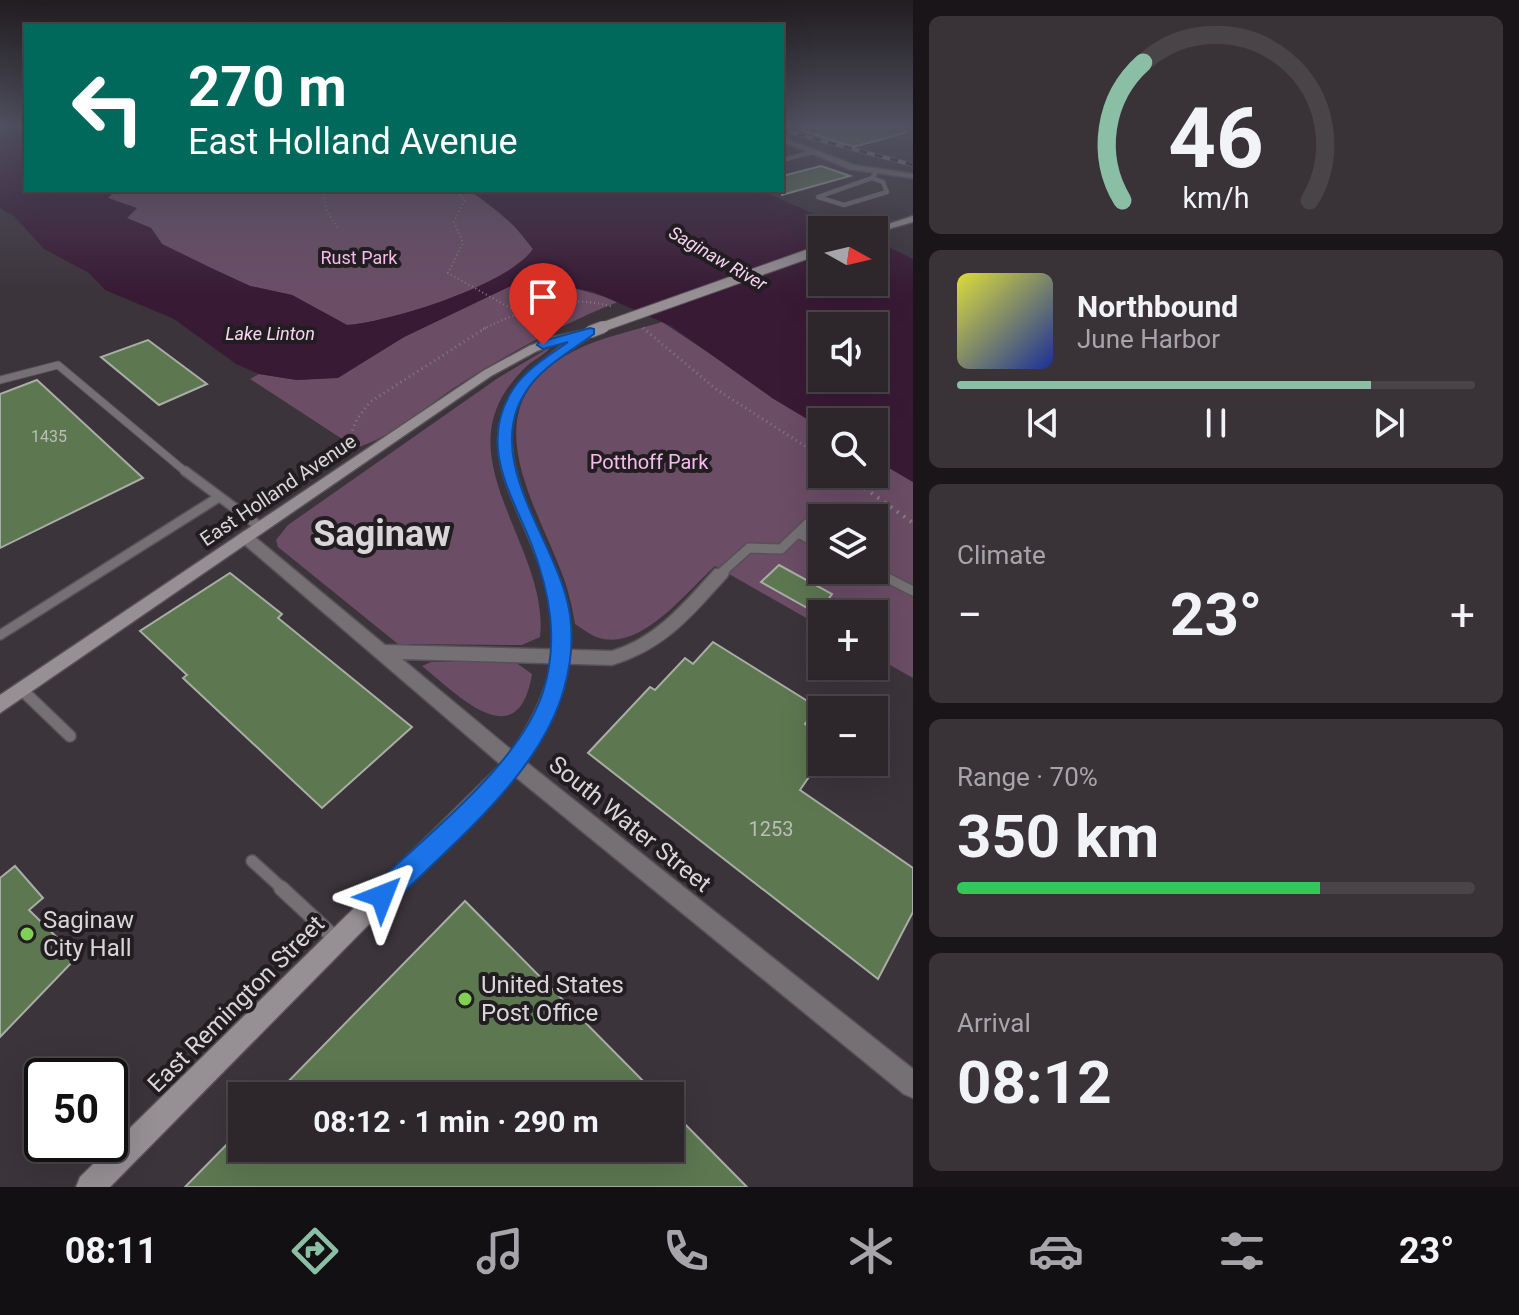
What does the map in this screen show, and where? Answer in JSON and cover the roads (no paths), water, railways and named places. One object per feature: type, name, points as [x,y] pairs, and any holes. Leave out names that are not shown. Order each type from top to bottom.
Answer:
[{"type":"main road","points":[[899,222],[913,212]]},
{"type":"main road","points":[[888,226],[913,219]]},
{"type":"main road","points":[[590,332],[808,254]]},
{"type":"main road","name":"East Holland Avenue","points":[[0,705],[252,531],[496,370],[543,345],[590,332]]},
{"type":"main road","name":"East Remington Street","points":[[90,1187],[514,764],[539,729],[561,657],[562,628],[557,596],[540,544],[509,478],[503,443],[507,415],[520,389],[549,361],[590,332]]},
{"type":"street","name":"South Water Street","points":[[252,531],[380,652],[514,764],[913,1085]]},
{"type":"street","points":[[380,652],[612,658],[637,651],[658,638],[721,573]]},
{"type":"lane","points":[[853,182],[818,197],[834,205],[859,205],[887,192],[883,182]]},
{"type":"lane","points":[[0,380],[58,365],[219,497],[252,531]]},
{"type":"lane","points":[[0,635],[219,497]]},
{"type":"lane","points":[[721,573],[749,548],[781,549],[808,523]]},
{"type":"lane","points":[[798,533],[808,538]]},
{"type":"lane","points":[[888,578],[913,591]]},
{"type":"lane","points":[[22,690],[70,736]]},
{"type":"lane","points":[[252,861],[337,940]]},
{"type":"water","points":[[0,182],[24,182],[24,192],[113,192],[108,198],[137,208],[127,218],[151,228],[162,244],[250,286],[292,295],[347,325],[419,309],[475,288],[520,262],[533,249],[511,223],[472,192],[765,192],[819,216],[808,216],[808,296],[888,296],[888,247],[913,259],[913,482],[888,467],[888,408],[808,408],[808,420],[772,398],[671,326],[594,292],[555,284],[517,283],[404,337],[338,378],[297,380],[259,374],[236,364],[174,319],[105,290],[89,273],[44,249],[14,216],[0,208]]},
{"type":"place","name":"Saginaw City Hall","points":[[27,934]]},
{"type":"place","name":"United States Post Office","points":[[465,999]]},
{"type":"district","name":"Saginaw","points":[[382,534]]},
{"type":"park label","name":"Rust Park","points":[[359,257]]},
{"type":"park label","name":"Potthoff Park","points":[[649,462]]},
{"type":"water label","name":"Saginaw River","points":[[718,258]]},
{"type":"water label","name":"Lake Linton","points":[[270,333]]}]
